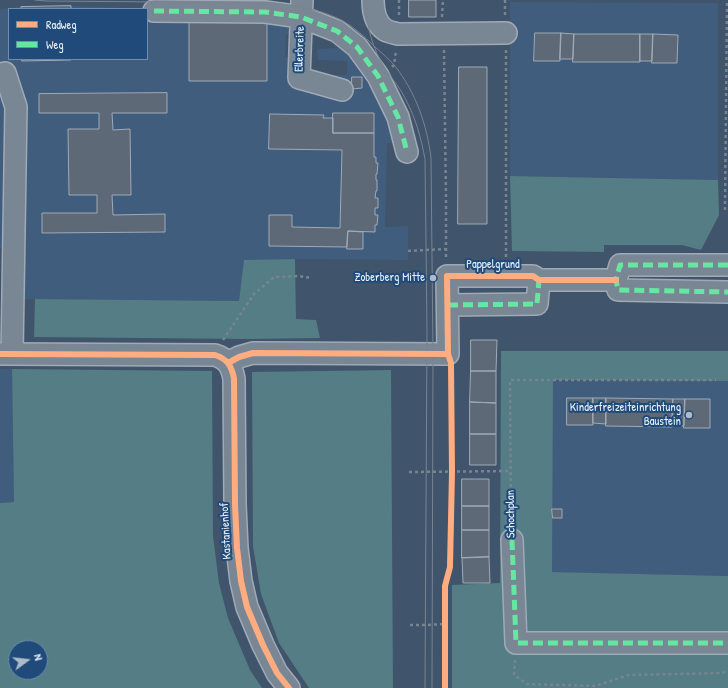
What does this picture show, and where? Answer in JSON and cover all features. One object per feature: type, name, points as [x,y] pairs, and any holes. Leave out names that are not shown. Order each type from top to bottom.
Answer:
[{"type":"street","points":[[373,0],[374,14],[378,23],[386,30],[398,34],[506,33]]},
{"type":"street","points":[[154,11],[265,12],[302,8],[337,31],[357,47],[378,76],[398,117],[407,152]]},
{"type":"street","name":"Ellerbreite","points":[[302,8],[299,78],[342,90]]},
{"type":"street","points":[[4,73],[16,107],[6,354],[215,355],[234,360],[253,353],[448,354],[447,276]]},
{"type":"street","points":[[728,265],[620,265],[616,280],[618,290],[728,292]]},
{"type":"street","name":"Pappelgrund","points":[[447,276],[533,276],[539,280],[616,280]]},
{"type":"street","points":[[448,305],[537,304],[539,280]]},
{"type":"street","name":"Kastanienhof","points":[[234,360],[237,548],[241,581],[247,607],[263,645],[277,673],[289,688]]},
{"type":"street","name":"Schochplan","points":[[512,540],[516,643]]},
{"type":"street","points":[[516,643],[728,643]]},
{"type":"path","points":[[725,210],[727,0]]},
{"type":"path","points":[[506,33],[506,276]]},
{"type":"path","points":[[378,76],[394,65],[398,34]]},
{"type":"path","points":[[443,34],[446,198],[445,249],[447,276]]},
{"type":"path","points":[[408,251],[445,249]]},
{"type":"path","points":[[234,360],[221,344],[254,294],[274,277],[298,276],[312,278]]},
{"type":"path","points":[[409,472],[511,472]]},
{"type":"path","points":[[410,625],[445,624]]},
{"type":"path","points":[[516,643],[514,675],[527,684],[595,686],[629,675],[722,673],[728,671]]},
{"type":"shaded area","points":[[510,2],[718,3],[718,180],[510,176]],"holes":[[[535,33],[677,35],[677,63],[653,63],[652,61],[574,62],[573,59],[560,59],[560,61],[534,60]]]},
{"type":"shaded area","points":[[71,6],[125,8],[10,8]]},
{"type":"shaded area","points":[[8,8],[8,60],[148,60],[148,9],[152,9],[153,21],[189,23],[189,81],[267,81],[267,23],[301,17],[301,34],[286,34],[285,57],[292,58],[293,75],[347,75],[347,61],[318,60],[317,49],[357,47],[405,143],[387,143],[385,227],[408,226],[408,260],[244,260],[239,301],[10,300],[10,247],[0,248],[0,9]]},
{"type":"shaded area","points":[[0,369],[12,369],[14,502],[0,503]]},
{"type":"shaded area","points":[[552,380],[728,381],[728,576],[552,572]]},
{"type":"green space","points":[[510,176],[718,180],[719,215],[701,250],[682,245],[604,245],[604,252],[512,251]]},
{"type":"green space","points":[[295,259],[296,319],[316,320],[320,338],[250,339],[34,337],[35,299],[239,301],[244,260]]},
{"type":"green space","points":[[501,351],[728,351],[728,381],[553,380],[552,572],[728,576],[728,688],[452,688],[452,585],[500,583]]},
{"type":"green space","points":[[12,369],[212,371],[213,536],[219,583],[228,618],[250,670],[262,688],[0,688],[0,503],[14,502]]},
{"type":"green space","points":[[391,370],[393,688],[309,688],[279,643],[261,594],[253,546],[252,372]]},
{"type":"building","points":[[409,0],[436,0],[436,17],[409,17]]},
{"type":"building","points":[[71,6],[71,8],[21,8]]},
{"type":"building","points":[[267,22],[267,81],[189,81],[189,23]]},
{"type":"building","points":[[535,33],[561,33],[560,61],[534,61]]},
{"type":"building","points":[[561,33],[574,34],[573,59],[560,59]]},
{"type":"building","points":[[574,34],[640,34],[640,62],[573,62]]},
{"type":"building","points":[[640,34],[653,34],[652,61],[640,61]]},
{"type":"building","points":[[653,34],[678,35],[677,63],[652,63]]},
{"type":"building","points":[[22,60],[71,60],[22,61]]},
{"type":"building","points":[[459,67],[487,67],[487,224],[458,224]]},
{"type":"building","points":[[352,77],[362,77],[362,88],[352,89]]},
{"type":"building","points":[[167,93],[167,113],[112,113],[113,130],[130,129],[131,195],[112,195],[113,215],[165,214],[165,232],[42,233],[42,213],[97,213],[97,195],[69,195],[68,129],[99,129],[99,113],[39,113],[39,94]]},
{"type":"building","points":[[333,113],[374,113],[374,133],[333,133]]},
{"type":"building","points":[[270,114],[324,115],[323,118],[333,118],[333,133],[374,133],[374,157],[376,157],[376,163],[378,163],[376,174],[377,191],[375,198],[378,198],[378,208],[375,208],[375,215],[378,215],[377,225],[375,225],[375,232],[348,231],[347,247],[269,246],[269,215],[292,215],[292,227],[340,228],[342,150],[269,149]]},
{"type":"building","points":[[348,231],[363,232],[363,249],[347,249]]},
{"type":"building","points":[[471,340],[497,340],[496,371],[471,371]]},
{"type":"building","points":[[471,371],[496,371],[496,403],[470,402]]},
{"type":"building","points":[[567,398],[593,398],[593,425],[567,425]]},
{"type":"building","points":[[593,398],[606,398],[606,424],[593,423]]},
{"type":"building","points":[[606,398],[673,399],[672,427],[606,426]]},
{"type":"building","points":[[673,399],[685,399],[684,426],[672,425]]},
{"type":"building","points":[[685,399],[710,399],[710,428],[684,428]]},
{"type":"building","points":[[470,402],[496,403],[496,434],[470,434]]},
{"type":"building","points":[[470,434],[496,434],[496,465],[470,465]]},
{"type":"building","points":[[462,479],[489,479],[489,506],[462,506]]},
{"type":"building","points":[[462,506],[489,506],[489,530],[462,530]]},
{"type":"building","points":[[552,509],[562,509],[562,518],[553,518]]},
{"type":"building","points":[[462,530],[489,530],[489,557],[462,558]]},
{"type":"building","points":[[489,557],[490,583],[463,583],[462,558]]},
{"type":"tram line","points":[[35,0],[274,3],[307,8],[339,19],[349,25],[393,63],[409,87],[415,98],[427,134],[431,158],[433,354],[432,688]]},
{"type":"tram line","points":[[366,0],[367,19],[374,45],[381,62],[402,92],[410,107],[418,129],[425,159],[427,331],[425,688]]},
{"type":"marked path","points":[[154,11],[265,12],[301,17],[337,31],[357,47],[378,76],[398,117],[407,152]]},
{"type":"marked path","points":[[728,265],[620,265],[616,280],[618,290],[728,292]]},
{"type":"marked path","points":[[448,305],[537,304],[539,280]]},
{"type":"marked path","points":[[512,540],[516,643],[728,643]]},
{"type":"cycle path","points":[[445,688],[445,586],[450,567],[452,472],[451,363],[448,354],[447,276],[533,276],[539,280],[616,280]]},
{"type":"cycle path","points":[[228,363],[239,357],[253,353],[448,354]]},
{"type":"cycle path","points":[[0,354],[215,355],[229,364],[234,379],[235,504],[237,548],[241,581],[247,607],[263,645],[277,673],[289,688]]},
{"type":"place","name":"Zoberberg Mitte","points":[[433,278]]},
{"type":"place","name":"Kinderfreizeiteinrichtung Baustein","points":[[689,415]]}]
